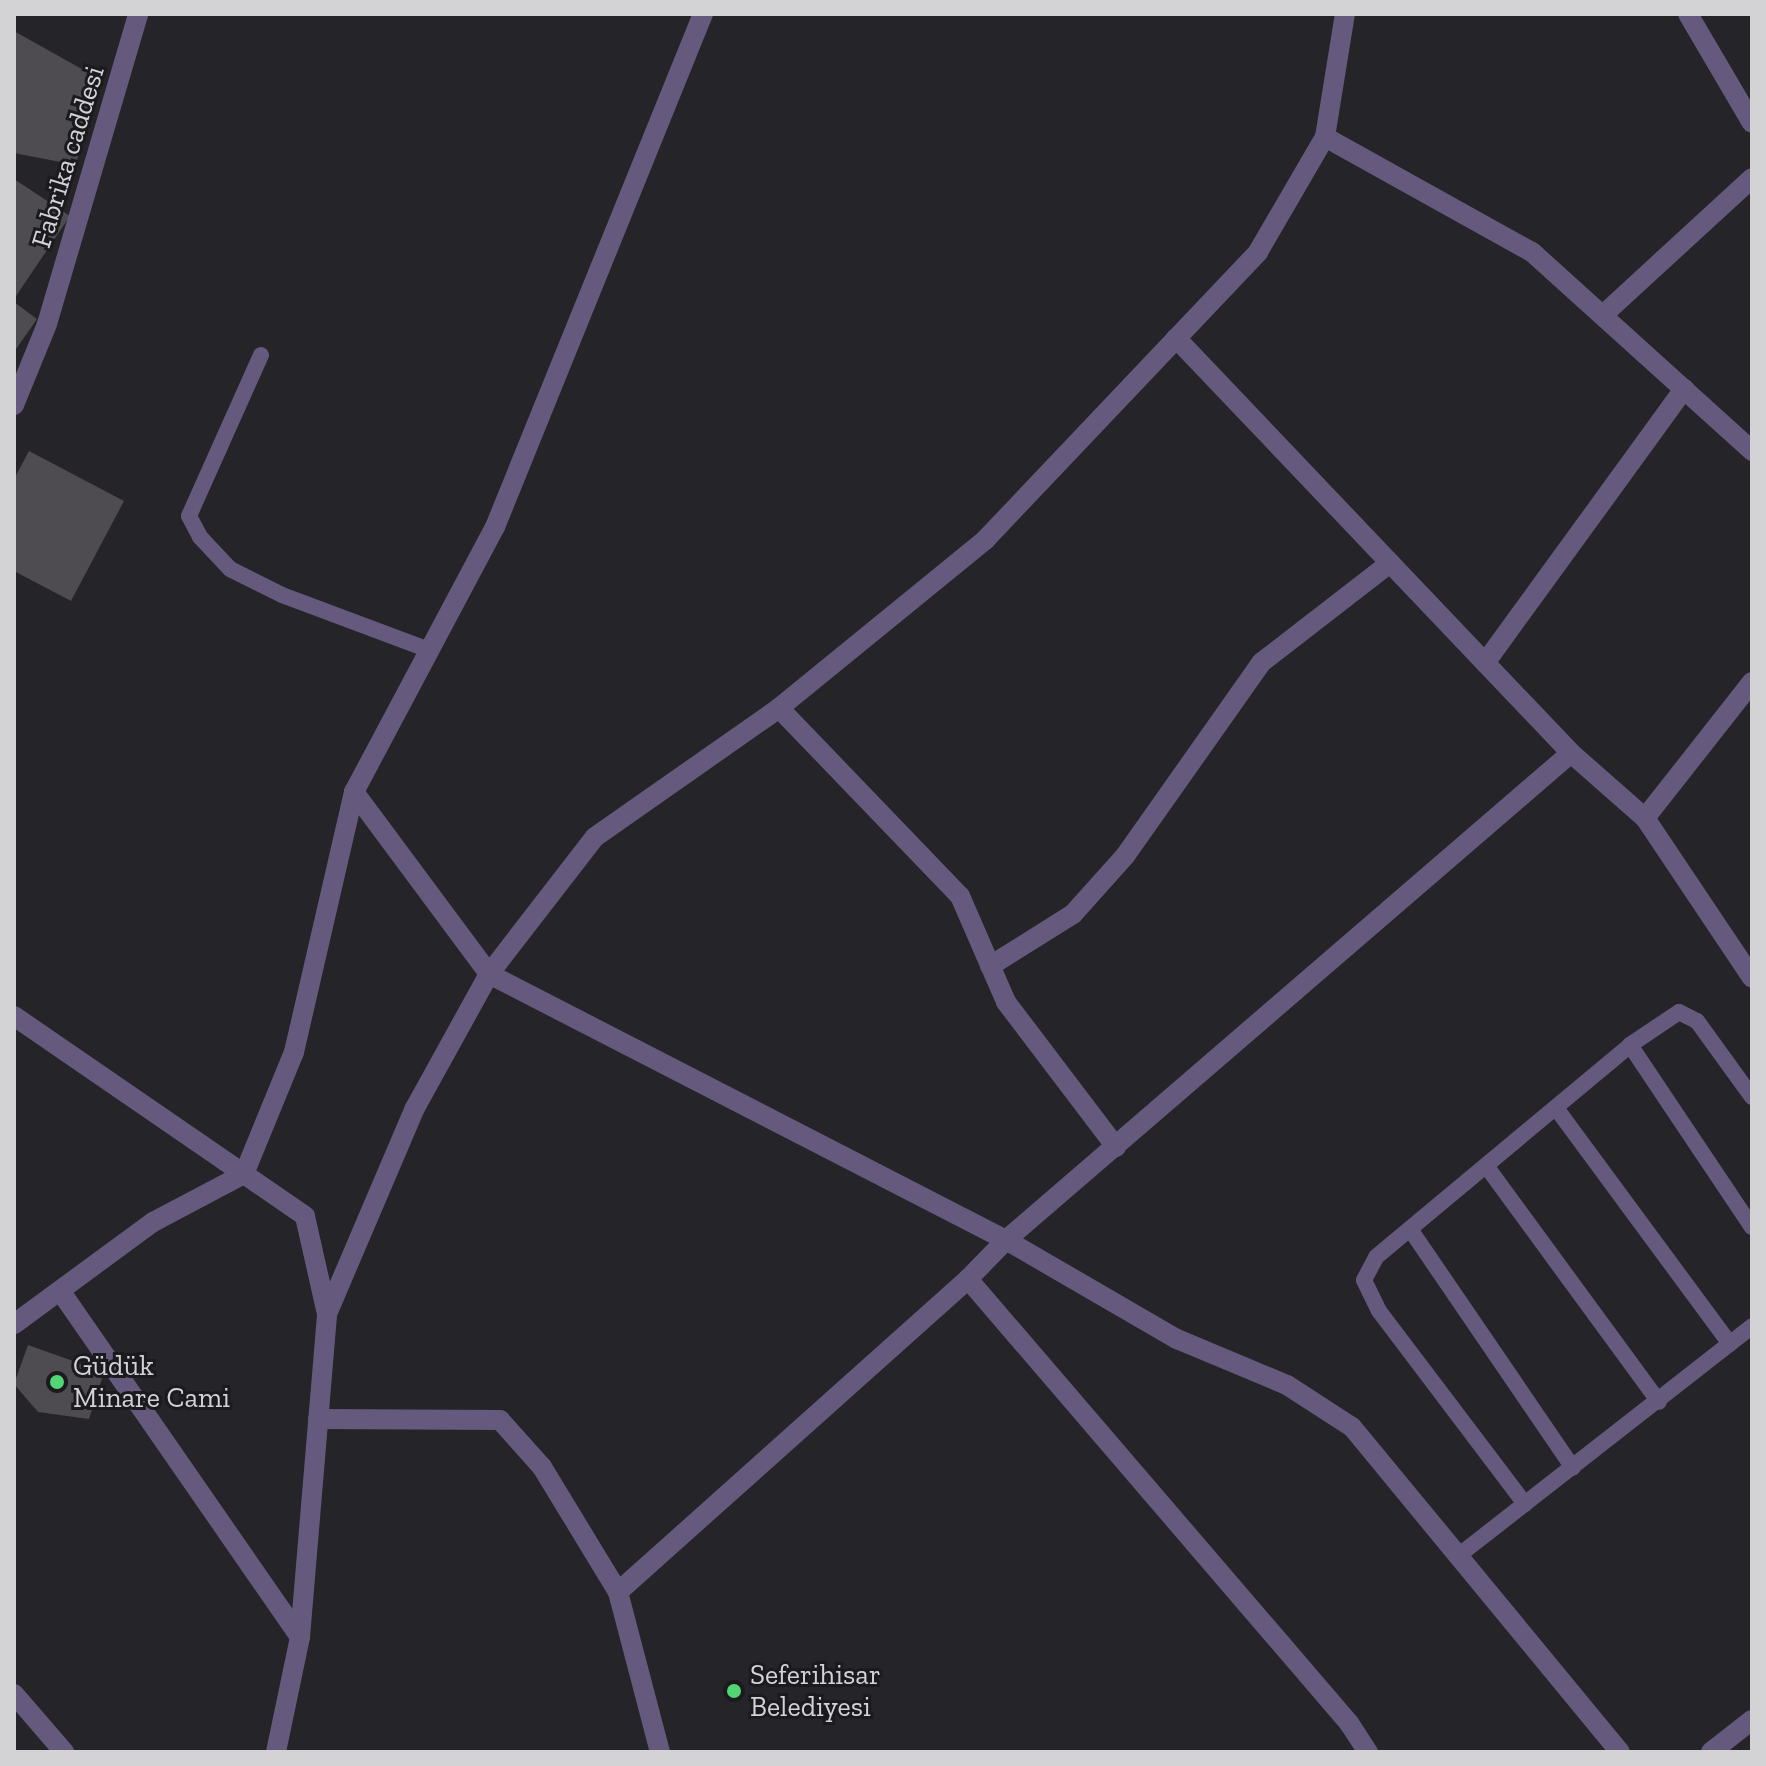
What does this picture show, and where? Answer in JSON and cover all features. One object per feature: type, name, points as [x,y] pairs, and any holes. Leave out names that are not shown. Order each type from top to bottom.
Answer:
[{"type":"street","name":"Fabrika caddesi","points":[[14,405],[47,324],[138,14]]},
{"type":"street","points":[[14,1324],[153,1222],[244,1174],[294,1052],[354,792],[495,527],[703,14]]},
{"type":"street","points":[[327,1314],[415,1108],[489,974],[595,837],[779,708],[985,540],[1258,252],[1325,137],[1345,14]]},
{"type":"street","points":[[1688,14],[1752,123]]},
{"type":"street","points":[[1325,137],[1532,252],[1752,451]]},
{"type":"street","points":[[1603,315],[1752,178]]},
{"type":"street","points":[[1176,338],[1571,753],[1645,818],[1752,978]]},
{"type":"street","points":[[1485,663],[1684,389]]},
{"type":"street","points":[[990,966],[1073,914],[1125,856],[1262,662],[1390,563]]},
{"type":"street","points":[[1645,818],[1752,682]]},
{"type":"street","points":[[779,708],[960,896],[1006,1002],[1116,1147]]},
{"type":"street","points":[[618,1592],[968,1279],[1006,1240],[1571,753]]},
{"type":"street","points":[[354,792],[489,974],[1006,1240],[1177,1339],[1287,1385],[1352,1427],[1620,1752]]},
{"type":"street","points":[[14,1016],[305,1216],[327,1314],[300,1637],[276,1752]]},
{"type":"street","points":[[968,1279],[1349,1723],[1368,1752]]},
{"type":"street","points":[[61,1292],[300,1637]]},
{"type":"street","points":[[318,1419],[500,1420],[542,1467],[618,1592],[660,1752]]},
{"type":"street","points":[[14,1694],[64,1752]]},
{"type":"street","points":[[1711,1752],[1752,1720]]},
{"type":"lane","points":[[261,355],[189,516],[200,537],[230,569],[282,595],[429,650]]},
{"type":"lane","points":[[1525,1504],[1379,1311],[1364,1280],[1376,1257],[1630,1045],[1679,1012],[1690,1013],[1752,1097]]},
{"type":"lane","points":[[1630,1045],[1752,1227]]},
{"type":"lane","points":[[1556,1108],[1730,1344]]},
{"type":"lane","points":[[1487,1167],[1659,1402]]},
{"type":"lane","points":[[1410,1229],[1573,1468]]},
{"type":"lane","points":[[1458,1556],[1659,1402],[1752,1326]]},
{"type":"building","points":[[14,31],[96,77],[76,165],[14,153]]},
{"type":"building","points":[[14,179],[70,216],[14,299]]},
{"type":"building","points":[[14,302],[37,319],[14,352]]},
{"type":"building","points":[[29,451],[124,501],[71,601],[14,571],[14,479]]},
{"type":"building","name":"Güdük Minare Cami","points":[[28,1345],[104,1372],[89,1419],[38,1412],[14,1384]]},
{"type":"place","name":"Güdük Minare Cami","points":[[57,1382]]},
{"type":"place","name":"Seferihisar Belediyesi","points":[[734,1691]]}]
